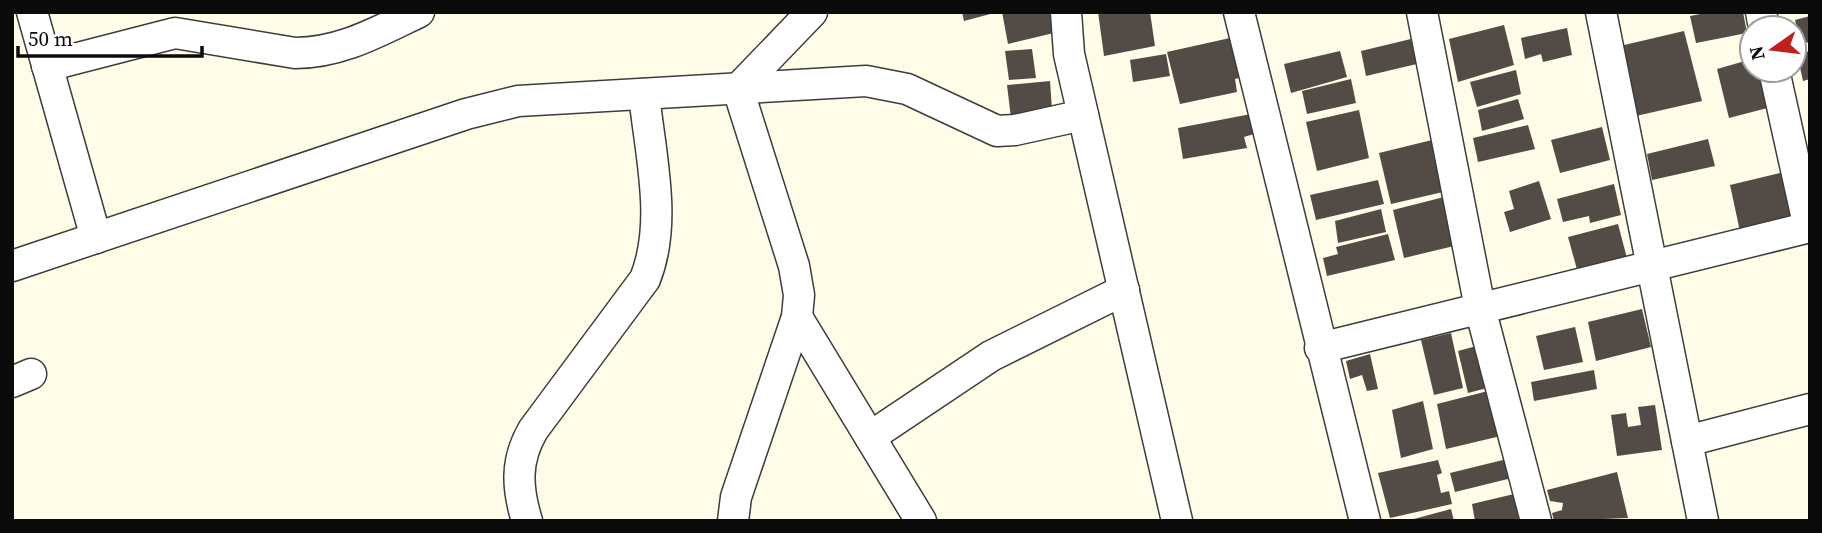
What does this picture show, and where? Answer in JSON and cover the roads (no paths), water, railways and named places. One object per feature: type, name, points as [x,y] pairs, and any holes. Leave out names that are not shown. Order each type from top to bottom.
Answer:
[{"type":"street","points":[[32,12],[96,238]]},
{"type":"street","points":[[47,66],[175,33],[295,53],[313,53],[350,45],[419,12]]},
{"type":"street","points":[[737,89],[812,12]]},
{"type":"street","points":[[1066,12],[1069,54],[1177,521]]},
{"type":"street","points":[[1239,12],[1320,348],[1366,521]]},
{"type":"street","points":[[1422,12],[1480,308],[1536,521]]},
{"type":"street","points":[[1601,12],[1703,521]]},
{"type":"street","points":[[12,266],[494,106],[518,101],[886,83],[907,89],[997,131],[1015,130],[1083,116]]},
{"type":"street","points":[[1320,348],[1809,228],[1777,84]]},
{"type":"street","points":[[733,521],[736,497],[797,317],[799,295],[794,266],[737,89]]},
{"type":"street","points":[[527,521],[519,496],[522,450],[533,430],[645,279],[655,255],[658,230],[644,94]]},
{"type":"street","points":[[870,437],[991,356],[1124,290]]},
{"type":"street","points":[[797,317],[921,521]]},
{"type":"street","points":[[1686,441],[1810,409]]}]
